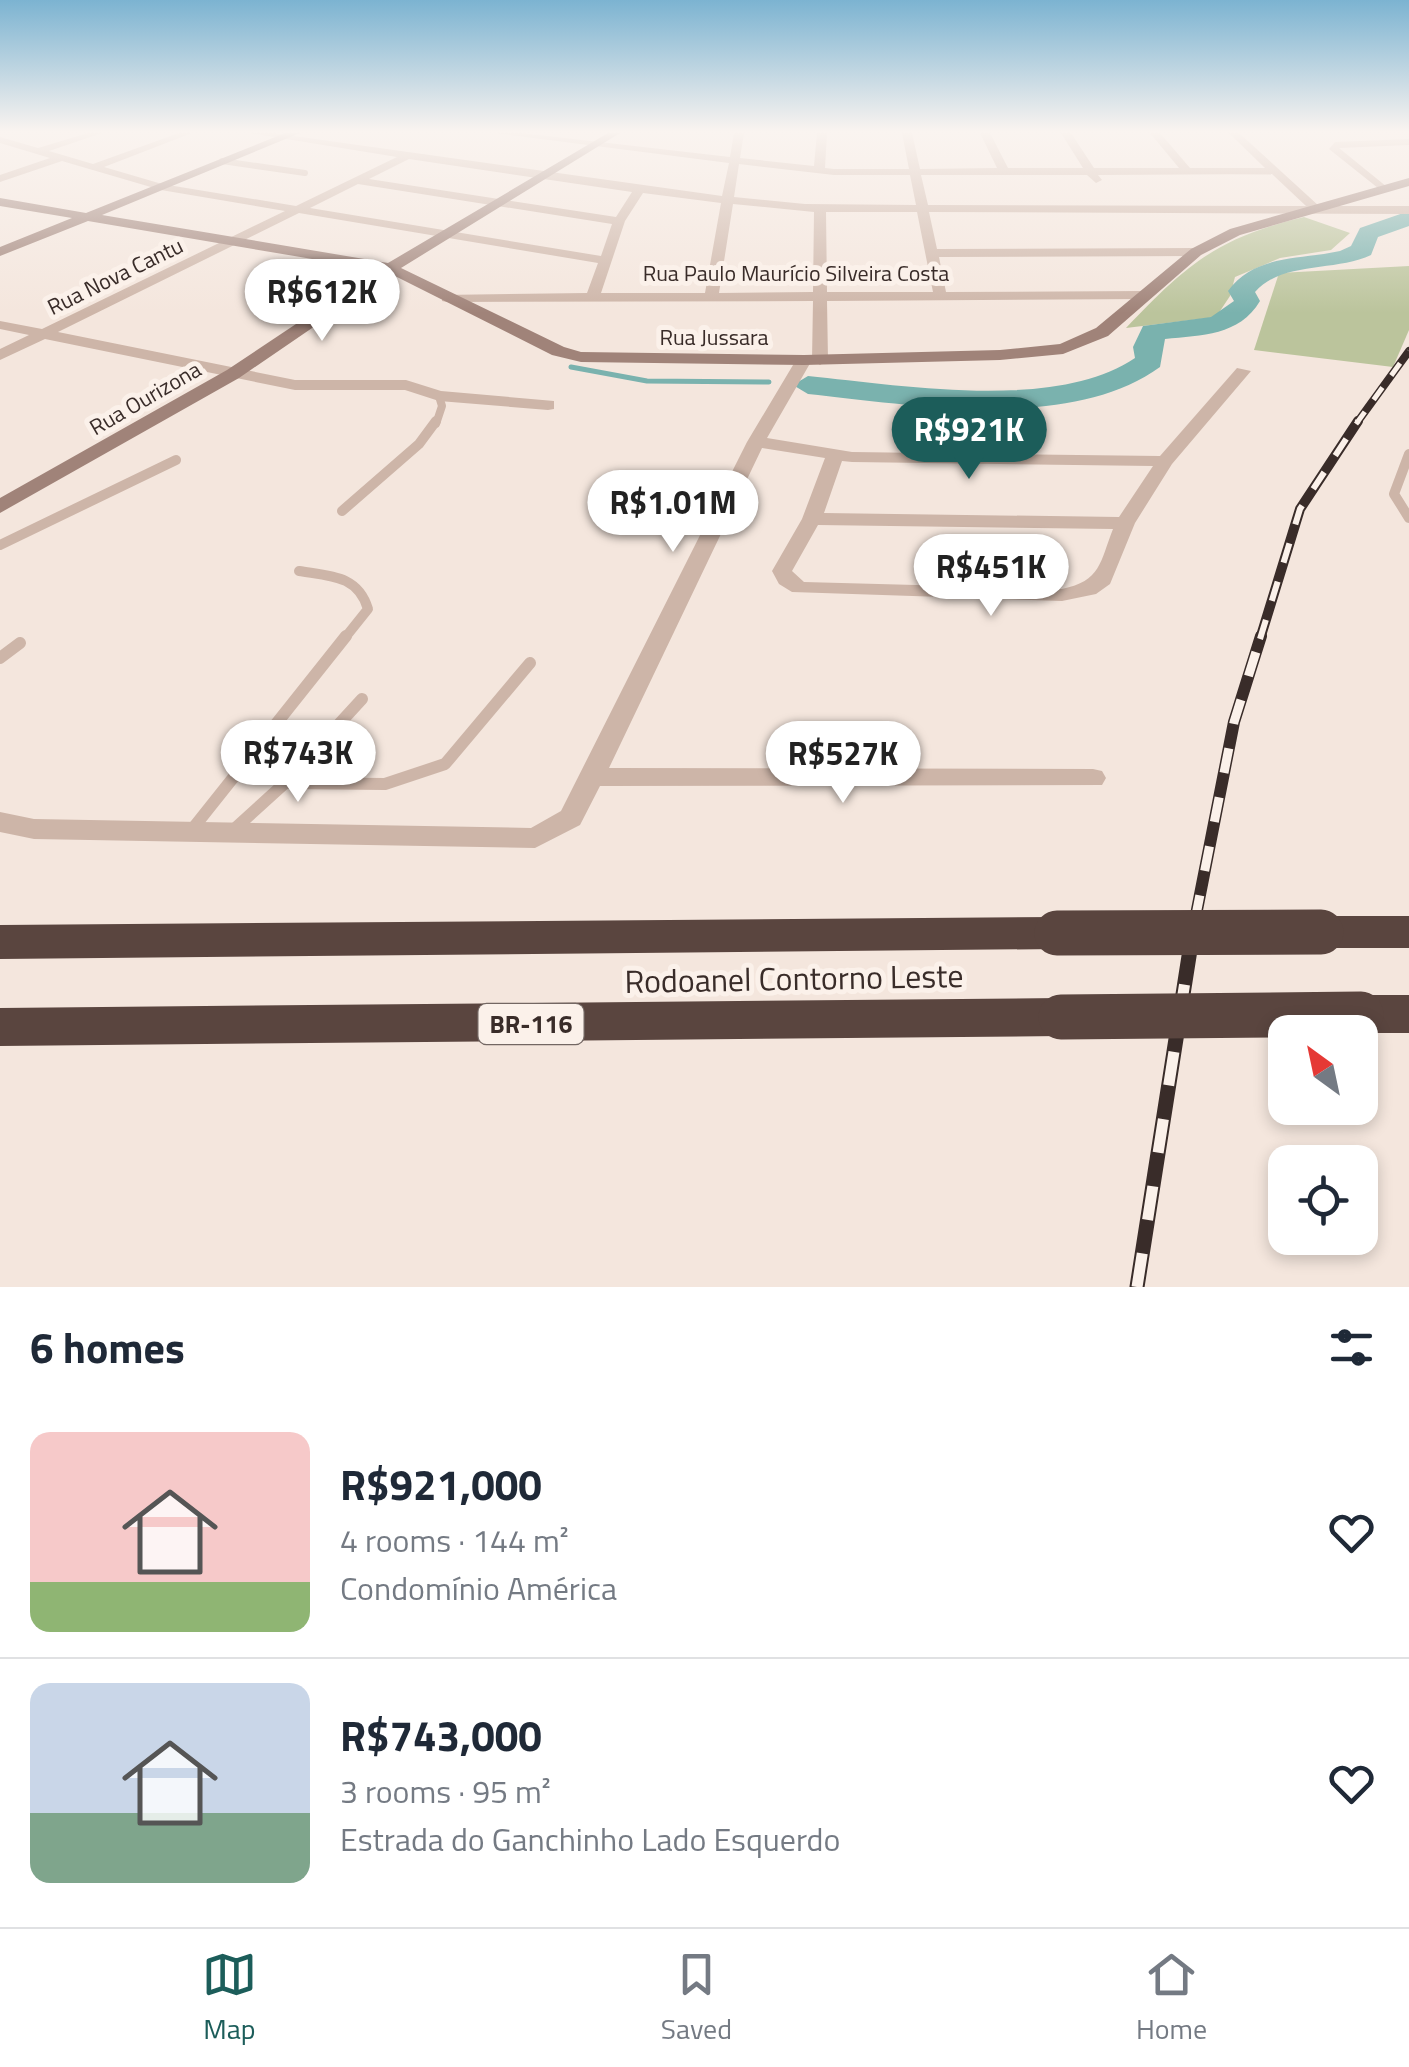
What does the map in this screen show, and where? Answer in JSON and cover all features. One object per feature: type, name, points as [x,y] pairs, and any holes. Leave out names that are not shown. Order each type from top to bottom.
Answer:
[{"type":"highway","name":"Rodoanel Contorno Leste","points":[[0,942],[1409,932]]},
{"type":"highway","name":"Rodoanel Contorno Leste","points":[[0,1027],[1409,1014]]},
{"type":"street","points":[[0,252],[146,193]]},
{"type":"street","points":[[196,193],[604,260]]},
{"type":"street","name":"Rua Nova Cantu","points":[[0,355],[328,193]]},
{"type":"street","points":[[435,193],[618,221]]},
{"type":"street","name":"Rua Ourizona","points":[[0,507],[234,374],[390,268],[514,193]]},
{"type":"street","points":[[593,297],[618,221],[637,193]]},
{"type":"street","points":[[669,193],[820,208],[1409,210]]},
{"type":"street","points":[[712,296],[728,193]]},
{"type":"street","points":[[920,193],[940,294]]},
{"type":"street","points":[[1104,193],[1113,207]]},
{"type":"street","points":[[1299,193],[1314,207]]},
{"type":"street","name":"Rua Jussara","points":[[0,202],[390,268],[558,351],[581,357],[812,360],[1000,356],[1063,349],[1102,332],[1196,252],[1235,232],[1367,193]]},
{"type":"street","points":[[0,822],[34,829],[535,838],[571,818],[756,442],[812,360],[822,295],[820,208]]},
{"type":"street","points":[[932,253],[1196,252]]},
{"type":"street","name":"Rua Paulo Maurício Silveira Costa","points":[[447,298],[1144,294]]},
{"type":"street","points":[[0,324],[296,384],[406,385],[438,396],[548,405]]},
{"type":"street","points":[[835,456],[812,519],[782,571],[786,580],[813,592],[1062,595],[1089,590],[1102,580],[1125,523],[1165,460],[1243,372]]},
{"type":"street","points":[[756,442],[835,456],[1165,460]]},
{"type":"street","points":[[812,519],[1125,523]]},
{"type":"street","points":[[592,777],[1093,778]]},
{"type":"lane","points":[[342,511],[434,428],[442,406],[438,396]]},
{"type":"lane","points":[[1409,454],[1394,494],[1409,518]]},
{"type":"lane","points":[[0,544],[176,460]]},
{"type":"lane","points":[[190,832],[368,608],[364,591],[354,582],[298,571]]},
{"type":"lane","points":[[0,658],[20,643]]},
{"type":"lane","points":[[285,783],[385,784],[445,764],[530,663]]},
{"type":"lane","points":[[230,833],[285,783],[362,699]]},
{"type":"green space","points":[[1304,217],[1350,233],[1331,250],[1280,258],[1235,277],[1230,296],[1216,317],[1126,328],[1205,256],[1248,234]]},
{"type":"green space","points":[[1409,266],[1409,330],[1393,367],[1254,350],[1279,273]]},
{"type":"waterway","points":[[808,385],[987,398],[1086,391],[1124,379],[1150,361],[1147,347],[1153,332],[1206,326],[1231,318],[1247,301],[1241,291],[1266,271],[1348,256],[1362,250],[1368,233],[1409,218]]},
{"type":"waterway","points":[[571,367],[647,381],[769,382]]},
{"type":"railway","points":[[1356,424],[1409,351]]},
{"type":"railway","points":[[1260,639],[1300,509],[1356,424]]},
{"type":"railway","points":[[1195,920],[1234,722],[1261,636]]},
{"type":"railway","points":[[1137,1287],[1195,918]]}]
